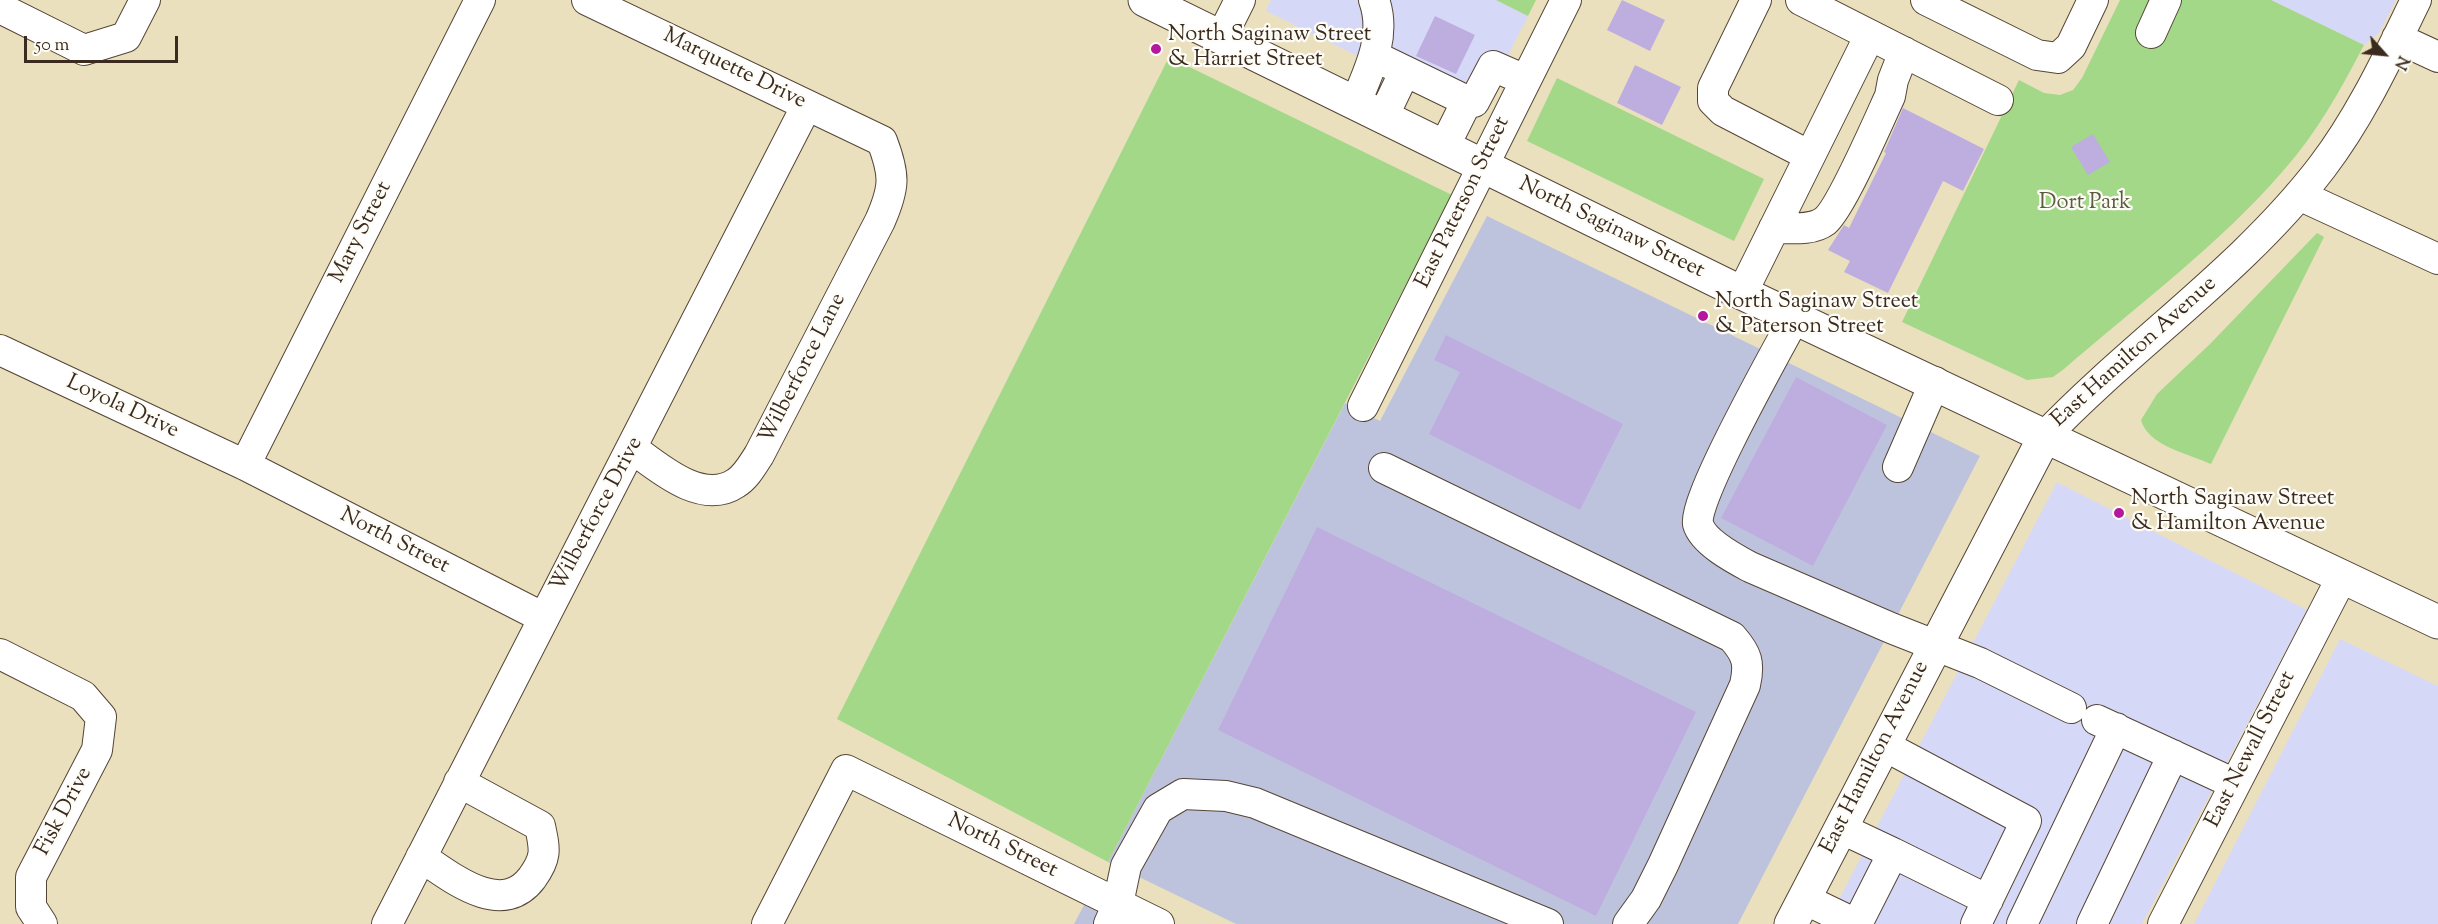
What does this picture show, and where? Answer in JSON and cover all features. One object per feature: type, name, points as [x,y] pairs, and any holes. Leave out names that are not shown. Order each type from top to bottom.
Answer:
[{"type":"main road","name":"North Saginaw Street","points":[[1145,0],[1742,293],[1935,382],[2102,465],[2438,622]]},
{"type":"main road","name":"East Hamilton Avenue","points":[[1797,911],[2045,436]]},
{"type":"street","points":[[0,8],[84,50],[126,36],[145,0]]},
{"type":"street","name":"Mary Street","points":[[245,465],[480,0]]},
{"type":"street","name":"Marquette Drive","points":[[587,0],[882,141]]},
{"type":"street","points":[[1221,38],[1240,0]]},
{"type":"street","points":[[1369,110],[1378,33],[1374,0]]},
{"type":"street","name":"East Paterson Street","points":[[1363,406],[1566,0]]},
{"type":"street","points":[[1756,0],[1713,88],[1713,101],[1723,111],[1810,156]]},
{"type":"street","points":[[1801,0],[1998,100]]},
{"type":"street","points":[[1926,0],[2037,55],[2058,58],[2070,46],[2093,0]]},
{"type":"street","points":[[2151,33],[2166,0]]},
{"type":"street","name":"East Hamilton Avenue","points":[[2045,436],[2076,403],[2236,260],[2299,195],[2346,132],[2416,0]]},
{"type":"street","points":[[1742,293],[1870,35]]},
{"type":"street","points":[[2397,38],[2438,57]]},
{"type":"street","points":[[1774,228],[1805,228],[1825,220],[1839,199],[1890,96],[1893,80],[1904,52]]},
{"type":"street","points":[[1374,56],[1467,101],[1474,102],[1492,66],[1525,80]]},
{"type":"street","points":[[1369,110],[1405,71]]},
{"type":"street","points":[[1444,147],[1467,101]]},
{"type":"street","name":"Wilberforce Drive","points":[[387,924],[633,449],[807,105]]},
{"type":"street","name":"Wilberforce Lane","points":[[633,449],[673,477],[691,485],[716,490],[725,489],[743,478],[759,455],[888,202],[892,189],[892,174],[882,141]]},
{"type":"street","points":[[2299,195],[2438,260]]},
{"type":"street","points":[[1795,318],[1732,436],[1702,501],[1698,526],[1728,556],[1934,646],[1980,663],[2235,784]]},
{"type":"street","name":"Loyola Drive","points":[[0,350],[245,465]]},
{"type":"street","points":[[1898,467],[1935,382]]},
{"type":"street","name":"North Street","points":[[245,465],[544,618]]},
{"type":"street","points":[[1384,468],[1732,637],[1746,653],[1749,667],[1745,685],[1663,865],[1646,899],[1628,924]]},
{"type":"street","name":"East Newall Street","points":[[2163,924],[2342,577]]},
{"type":"street","name":"Fisk Drive","points":[[0,654],[83,696],[101,717],[97,750],[31,877],[36,915]]},
{"type":"street","points":[[2022,924],[2095,719]]},
{"type":"street","points":[[1840,828],[1893,853],[1982,912],[2026,821],[1883,745]]},
{"type":"street","points":[[2092,924],[2173,755]]},
{"type":"street","name":"North Street","points":[[767,924],[846,770],[1113,914],[1159,924]]},
{"type":"street","points":[[421,856],[461,884],[489,895],[506,896],[526,886],[540,867],[545,853],[540,825],[459,782]]},
{"type":"street","points":[[1113,914],[1126,866],[1158,809],[1183,794],[1226,796],[1255,803],[1548,924]]},
{"type":"street","points":[[1797,911],[1857,924],[1893,853]]},
{"type":"shaded area","points":[[1271,0],[1496,0],[1528,16],[1478,115],[1266,11]]},
{"type":"shaded area","points":[[2271,0],[2396,0],[2379,33],[2364,45]]},
{"type":"shaded area","points":[[1487,216],[1980,456],[1738,924],[1236,924],[1108,862],[1345,403],[1380,421]]},
{"type":"shaded area","points":[[2057,482],[2307,610],[2142,924],[1826,924]]},
{"type":"shaded area","points":[[2340,639],[2438,686],[2438,924],[2194,924]]},
{"type":"shaded area","points":[[1084,905],[1122,924],[1074,924]]},
{"type":"green space","points":[[1496,0],[1536,0],[1528,16]]},
{"type":"green space","name":"Dort Park","points":[[2120,0],[2271,0],[2364,45],[2318,126],[2307,141],[2283,171],[2232,224],[2177,274],[2064,369],[2053,377],[2027,380],[1902,322],[2019,80],[2044,93],[2060,95],[2073,90],[2082,78]]},
{"type":"green space","points":[[1169,57],[1452,195],[1108,862],[837,719]]},
{"type":"green space","points":[[1557,78],[1764,179],[1734,241],[1527,141]]},
{"type":"green space","points":[[2317,233],[2324,237],[2211,464],[2160,443],[2145,429],[2141,420],[2157,394],[2210,344]]},
{"type":"building","points":[[1622,0],[1665,20],[1650,51],[1607,30]]},
{"type":"building","points":[[1435,16],[1475,35],[1456,74],[1416,56]]},
{"type":"building","points":[[1635,65],[1681,87],[1662,125],[1617,103]]},
{"type":"building","points":[[1903,108],[1984,149],[1963,191],[1943,181],[1888,293],[1844,272],[1850,261],[1828,250],[1844,225],[1849,228],[1886,153],[1884,152]]},
{"type":"building","points":[[2093,134],[2110,162],[2088,175],[2071,147]]},
{"type":"building","points":[[1446,335],[1623,424],[1580,510],[1429,434],[1460,372],[1434,360]]},
{"type":"building","points":[[1796,377],[1887,425],[1813,566],[1721,518]]},
{"type":"building","points":[[1317,527],[1696,712],[1596,916],[1218,730]]},
{"type":"place","name":"North Saginaw Street & Harriet Street","points":[[1156,49]]},
{"type":"place","name":"North Saginaw Street & Paterson Street","points":[[1703,316]]},
{"type":"place","name":"North Saginaw Street & Hamilton Avenue","points":[[2119,513]]}]
